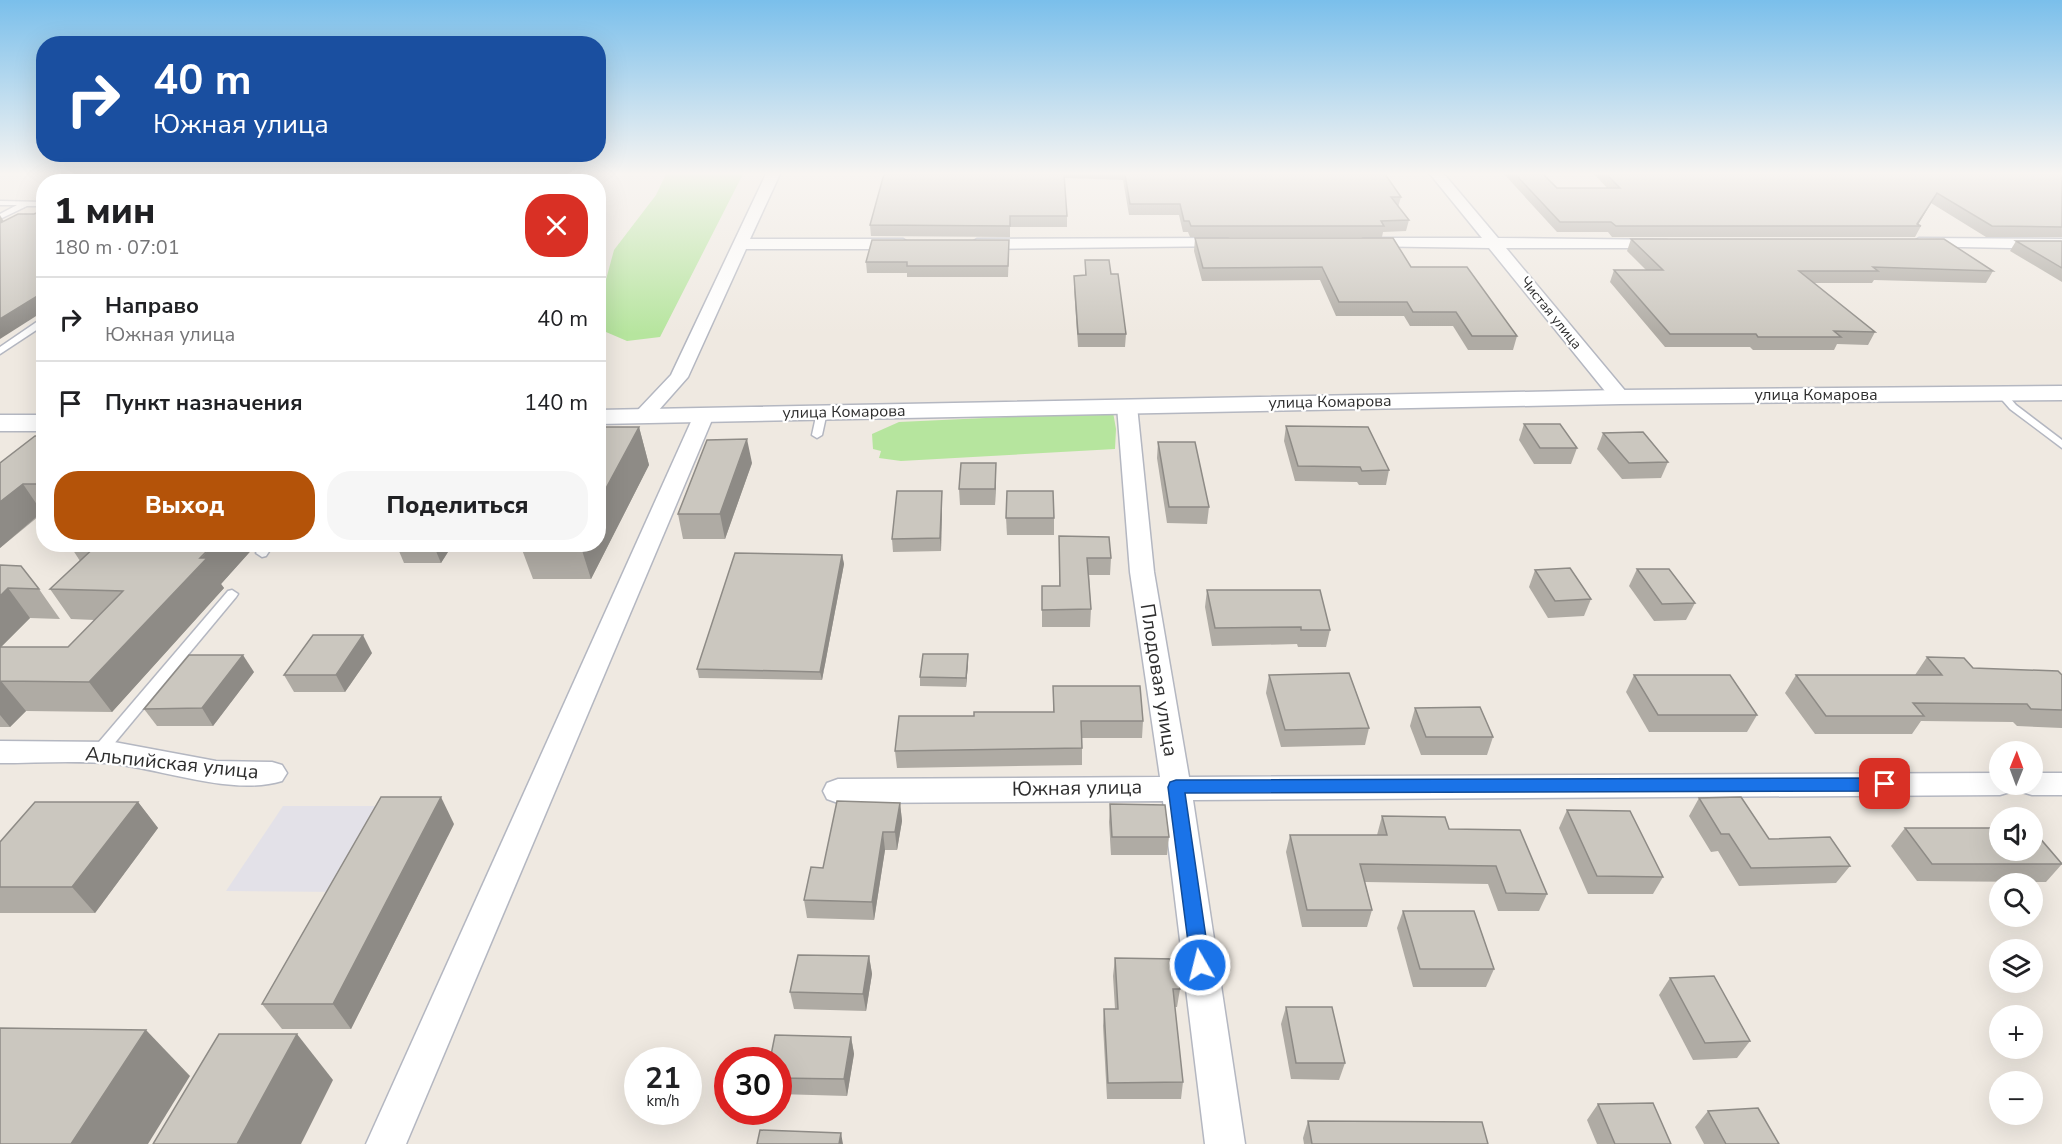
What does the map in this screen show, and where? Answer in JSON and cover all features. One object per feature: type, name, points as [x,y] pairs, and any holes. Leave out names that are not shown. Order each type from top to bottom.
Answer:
[{"type":"street","points":[[643,416],[679,377],[749,227]]},
{"type":"street","name":"Чистая улица","points":[[1481,227],[1620,397]]},
{"type":"street","points":[[956,244],[1243,243]]},
{"type":"street","points":[[1351,243],[1684,243]]},
{"type":"street","points":[[1908,243],[2062,244]]},
{"type":"street","points":[[741,244],[920,244]]},
{"type":"street","name":"улица Комарова","points":[[606,417],[704,415],[820,423],[1127,406],[1620,397],[2062,393]]},
{"type":"street","name":"Плодовая улица","points":[[1127,406],[1142,572],[1176,787],[1225,1144]]},
{"type":"street","points":[[386,1144],[704,415]]},
{"type":"street","points":[[0,423],[36,423]]},
{"type":"street","name":"Альпийская улица","points":[[0,752],[114,753],[216,772],[272,773]]},
{"type":"street","name":"Южная улица","points":[[838,791],[1176,787],[1989,784]]},
{"type":"street","points":[[2043,784],[2062,784]]},
{"type":"lane","points":[[0,351],[36,326]]},
{"type":"lane","points":[[2001,393],[2013,407],[2062,445]]},
{"type":"lane","points":[[98,753],[232,594]]},
{"type":"shaded area","points":[[283,806],[389,806],[340,892],[226,891]]},
{"type":"green space","points":[[631,227],[716,227],[660,337],[627,341],[606,332],[606,280],[614,250]]},
{"type":"green space","points":[[1113,412],[1116,429],[1115,449],[901,461],[879,458],[881,451],[873,449],[872,434],[899,422]]},
{"type":"building","points":[[0,227],[36,227],[36,297],[0,319]]},
{"type":"building","points":[[1195,238],[1393,238],[1411,267],[1467,267],[1517,336],[1472,336],[1456,312],[1413,312],[1407,302],[1339,302],[1322,267],[1203,268]]},
{"type":"building","points":[[1631,239],[1944,239],[1993,271],[1873,267],[1878,271],[1799,271],[1875,332],[1834,331],[1841,337],[1670,334],[1614,270],[1663,270]]},
{"type":"building","points":[[872,240],[1009,240],[1008,266],[907,266],[907,262],[866,262]]},
{"type":"building","points":[[2016,241],[2062,241],[2062,268]]},
{"type":"building","points":[[1085,260],[1109,260],[1111,274],[1118,274],[1126,334],[1078,334],[1074,276],[1086,275]]},
{"type":"building","points":[[1524,424],[1560,424],[1577,448],[1540,448]]},
{"type":"building","points":[[1286,426],[1368,427],[1389,470],[1362,471],[1360,467],[1298,466]]},
{"type":"building","points":[[606,427],[639,427],[606,488]]},
{"type":"building","points":[[1643,432],[1668,462],[1629,463],[1603,433]]},
{"type":"building","points":[[36,436],[36,484],[23,484],[0,502],[0,463]]},
{"type":"building","points":[[747,439],[720,514],[678,514],[707,440]]},
{"type":"building","points":[[1158,442],[1195,442],[1209,507],[1169,507]]},
{"type":"building","points":[[961,463],[996,463],[995,489],[959,489]]},
{"type":"building","points":[[897,491],[942,491],[940,538],[892,539]]},
{"type":"building","points":[[1007,491],[1053,491],[1054,518],[1006,518]]},
{"type":"building","points":[[1059,536],[1109,537],[1111,558],[1087,558],[1091,609],[1042,610],[1042,586],[1060,586]]},
{"type":"building","points":[[89,552],[206,552],[200,558],[207,558],[89,682],[0,682],[0,647],[68,647],[123,591],[50,589]]},
{"type":"building","points":[[735,553],[842,555],[820,672],[697,669]]},
{"type":"building","points":[[0,565],[21,566],[39,589],[8,588],[0,596]]},
{"type":"building","points":[[1570,568],[1591,599],[1555,601],[1535,570]]},
{"type":"building","points":[[1637,569],[1669,569],[1695,603],[1662,604]]},
{"type":"building","points":[[1207,590],[1320,590],[1330,630],[1301,630],[1301,627],[1215,628]]},
{"type":"building","points":[[313,635],[363,635],[336,675],[284,675]]},
{"type":"building","points":[[923,654],[968,654],[966,678],[920,677]]},
{"type":"building","points":[[189,655],[243,655],[202,708],[144,709]]},
{"type":"building","points":[[1927,657],[1964,658],[1973,668],[2058,671],[2062,675],[2062,710],[2031,709],[2027,704],[1913,703],[1924,716],[1826,716],[1796,675],[1942,675]]},
{"type":"building","points":[[1349,673],[1369,728],[1285,730],[1269,675]]},
{"type":"building","points":[[1634,675],[1730,675],[1757,715],[1658,715]]},
{"type":"building","points":[[1053,686],[1140,686],[1143,721],[1081,721],[1082,748],[895,751],[899,716],[974,716],[974,712],[1054,712]]},
{"type":"building","points":[[1480,707],[1493,737],[1426,737],[1415,708]]},
{"type":"building","points":[[381,797],[441,797],[333,1004],[262,1004]]},
{"type":"building","points":[[1741,797],[1769,839],[1830,837],[1850,866],[1751,868],[1729,834],[1721,834],[1699,798]]},
{"type":"building","points":[[837,801],[900,803],[895,832],[883,832],[872,902],[804,900],[811,867],[823,868]]},
{"type":"building","points":[[35,802],[138,802],[72,887],[0,887],[0,842]]},
{"type":"building","points":[[1110,804],[1165,805],[1169,837],[1112,837]]},
{"type":"building","points":[[1567,810],[1630,811],[1663,877],[1597,876]]},
{"type":"building","points":[[1382,816],[1445,817],[1449,829],[1520,830],[1547,894],[1506,893],[1496,866],[1360,864],[1372,910],[1307,910],[1290,835],[1387,835]]},
{"type":"building","points":[[1905,828],[1989,828],[1989,861],[2043,861],[2043,842],[2062,864],[1932,864]]},
{"type":"building","points":[[1403,911],[1474,911],[1494,969],[1420,969]]},
{"type":"building","points":[[798,955],[869,956],[863,994],[790,992]]},
{"type":"building","points":[[1115,958],[1176,959],[1180,989],[1173,989],[1183,1082],[1108,1083],[1104,1009],[1118,1009]]},
{"type":"building","points":[[1714,976],[1750,1041],[1705,1043],[1670,978]]},
{"type":"building","points":[[1286,1007],[1332,1007],[1345,1063],[1296,1063]]},
{"type":"building","points":[[0,1028],[146,1030],[71,1144],[0,1144]]},
{"type":"building","points":[[219,1034],[297,1034],[237,1144],[153,1144]]},
{"type":"building","points":[[775,1035],[851,1037],[844,1079],[792,1078],[792,1047],[773,1047]]},
{"type":"building","points":[[1653,1103],[1671,1144],[1615,1144],[1598,1104]]},
{"type":"building","points":[[1758,1108],[1779,1144],[1726,1144],[1708,1111]]},
{"type":"building","points":[[1308,1121],[1482,1122],[1488,1144],[1312,1144]]},
{"type":"building","points":[[760,1130],[841,1133],[839,1144],[757,1144]]},
{"type":"route","points":[[1200,965],[1176,787],[1885,784]]}]
